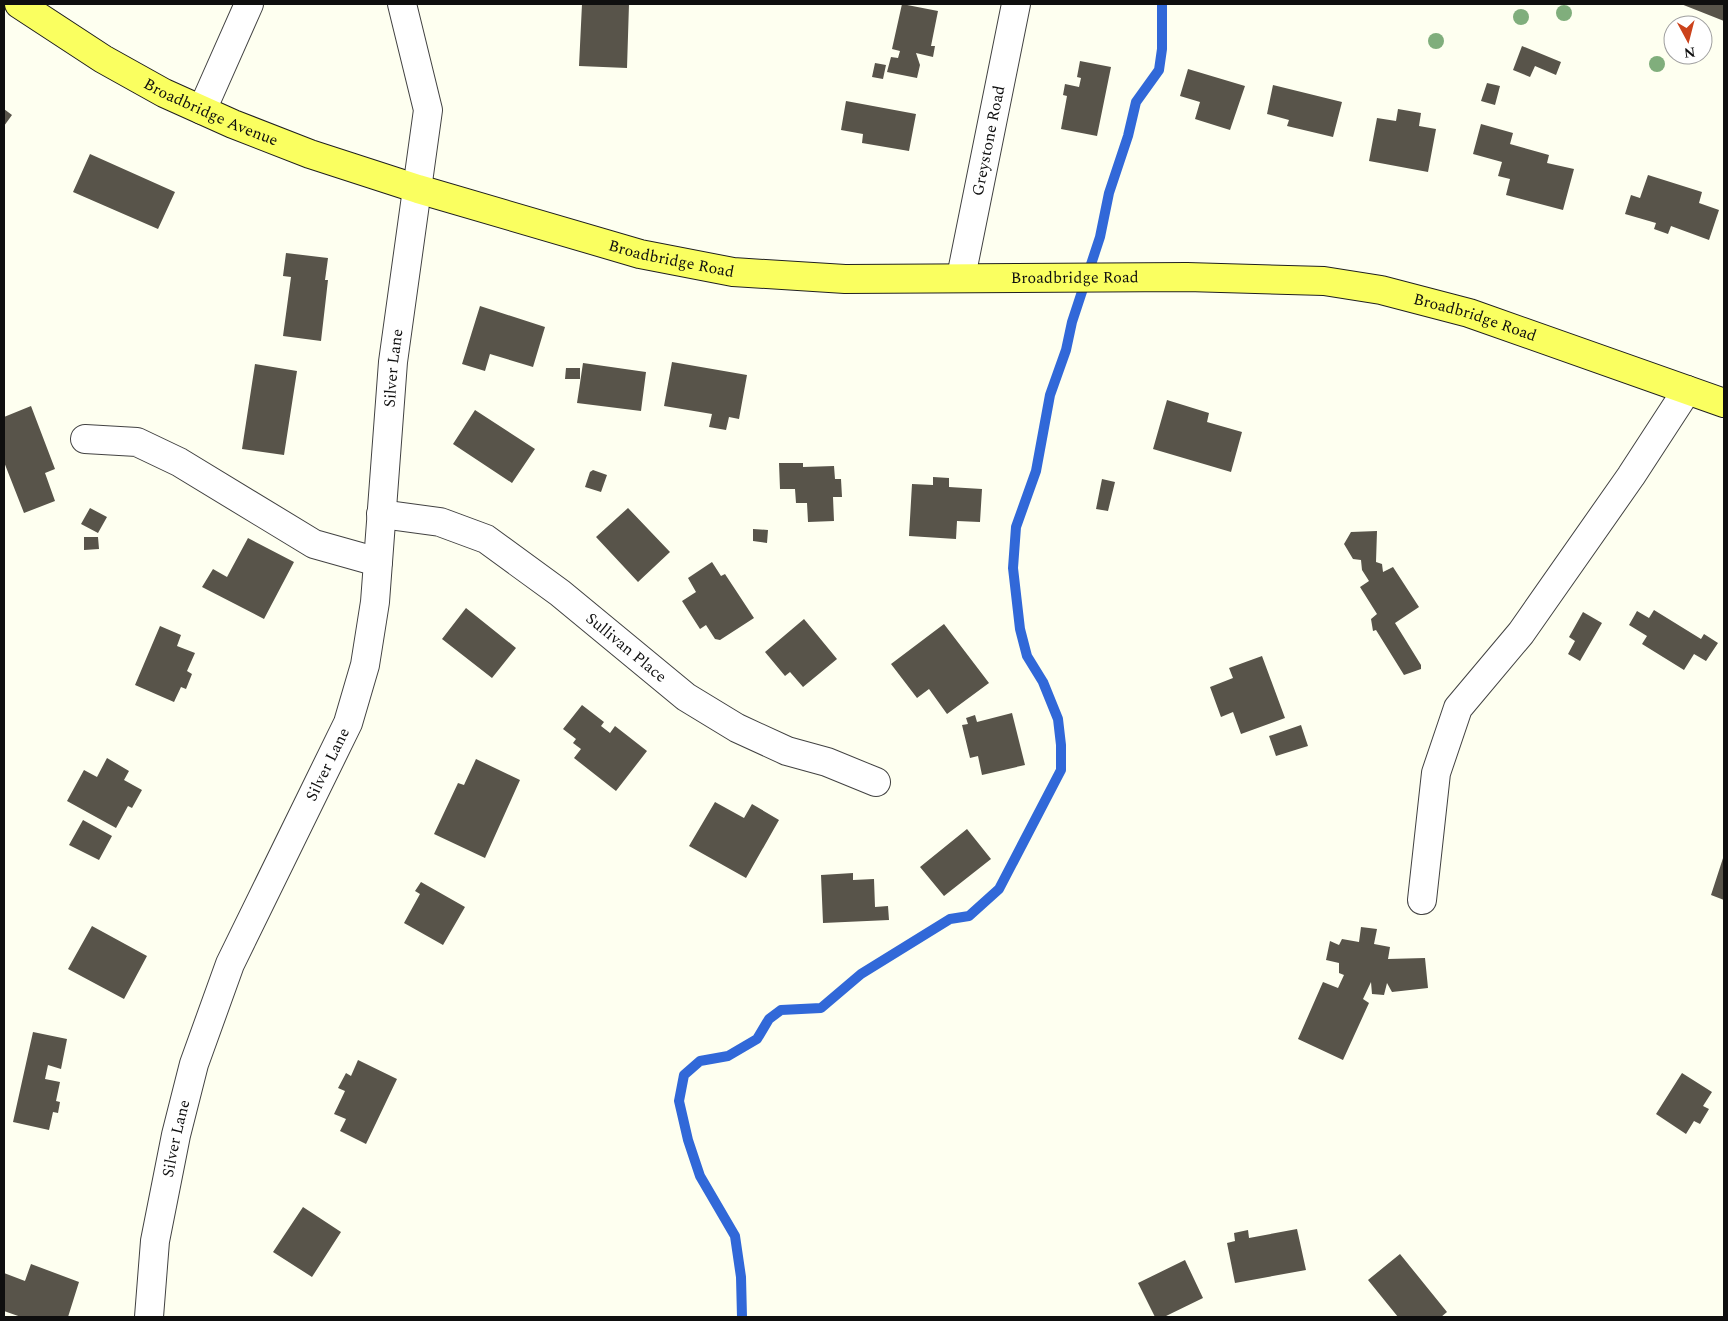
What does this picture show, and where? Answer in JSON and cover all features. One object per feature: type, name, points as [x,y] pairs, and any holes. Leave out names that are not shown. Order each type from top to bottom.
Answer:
[{"type":"main road","name":"Broadbridge Avenue","points":[[19,4],[103,59],[164,93],[310,154],[418,189]]},
{"type":"main road","name":"Broadbridge Road","points":[[418,189],[640,254],[734,272],[845,279],[1144,277],[1324,281],[1381,290],[1470,313],[1724,403]]},
{"type":"street","points":[[202,110],[249,4]]},
{"type":"street","name":"Silver Lane","points":[[149,1317],[155,1241],[176,1135],[194,1064],[230,964],[348,723],[364,665],[375,602],[393,362],[428,110],[402,4]]},
{"type":"street","name":"Greystone Road","points":[[960,277],[1016,4]]},
{"type":"street","points":[[1422,900],[1436,773],[1458,708],[1521,633],[1631,476],[1687,390]]},
{"type":"street","points":[[84,438],[137,442],[179,462],[314,544],[378,562]]},
{"type":"street","name":"Sullivan Place","points":[[381,514],[440,522],[486,539],[560,593],[695,702],[737,728],[788,751],[827,762],[876,782]]},
{"type":"building","points":[[582,4],[629,4],[627,68],[579,66]]},
{"type":"building","points":[[902,4],[938,11],[931,46],[935,46],[933,57],[916,53],[920,65],[917,78],[887,72],[891,57],[898,58],[900,51],[892,49]]},
{"type":"building","points":[[1681,4],[1724,4],[1724,21],[1713,15]]},
{"type":"building","points":[[1522,46],[1561,62],[1556,75],[1535,66],[1530,77],[1513,70]]},
{"type":"building","points":[[1080,61],[1111,67],[1097,136],[1061,129],[1067,96],[1063,95],[1065,84],[1079,87],[1081,78],[1077,77]]},
{"type":"building","points":[[875,63],[886,65],[883,79],[872,77]]},
{"type":"building","points":[[1188,69],[1245,86],[1230,130],[1195,119],[1200,102],[1180,96]]},
{"type":"building","points":[[1487,83],[1500,86],[1495,105],[1481,101]]},
{"type":"building","points":[[1273,85],[1342,102],[1333,137],[1287,126],[1289,120],[1267,114]]},
{"type":"building","points":[[846,101],[916,114],[909,151],[862,143],[863,134],[841,130]]},
{"type":"building","points":[[4,109],[12,115],[4,126]]},
{"type":"building","points":[[1398,109],[1421,113],[1419,126],[1436,129],[1428,172],[1369,161],[1377,118],[1396,121]]},
{"type":"building","points":[[1481,124],[1513,133],[1510,144],[1549,155],[1547,163],[1574,169],[1563,210],[1506,195],[1510,179],[1498,176],[1502,162],[1473,154]]},
{"type":"building","points":[[90,154],[175,192],[158,229],[73,192]]},
{"type":"building","points":[[1648,175],[1702,192],[1699,203],[1719,210],[1709,240],[1671,226],[1668,234],[1654,229],[1656,223],[1625,214],[1631,195],[1640,198]]},
{"type":"building","points":[[286,253],[328,258],[325,280],[328,280],[321,341],[283,336],[291,277],[283,276]]},
{"type":"building","points":[[480,306],[545,327],[533,367],[490,354],[485,371],[462,364]]},
{"type":"building","points":[[672,362],[747,375],[739,419],[729,417],[726,430],[709,427],[712,414],[664,406]]},
{"type":"building","points":[[583,363],[646,372],[641,411],[577,403]]},
{"type":"building","points":[[255,364],[297,371],[284,455],[242,449]]},
{"type":"building","points":[[566,368],[580,368],[580,379],[565,379]]},
{"type":"building","points":[[1167,400],[1209,413],[1207,422],[1242,432],[1231,472],[1153,449]]},
{"type":"building","points":[[31,406],[55,469],[45,473],[55,501],[24,513],[4,462],[4,417]]},
{"type":"building","points":[[475,410],[535,449],[512,483],[453,444]]},
{"type":"building","points":[[779,463],[803,463],[803,467],[834,466],[835,479],[841,479],[842,497],[833,497],[834,521],[808,522],[807,503],[796,503],[795,489],[780,489]]},
{"type":"building","points":[[593,470],[607,475],[601,492],[585,487],[590,472]]},
{"type":"building","points":[[933,477],[949,478],[949,487],[982,489],[980,522],[957,521],[956,539],[909,536],[912,484],[933,485]]},
{"type":"building","points":[[1102,479],[1115,482],[1108,511],[1096,509]]},
{"type":"building","points":[[90,508],[107,517],[98,533],[81,524]]},
{"type":"building","points":[[628,508],[670,552],[638,582],[596,537]]},
{"type":"building","points":[[753,529],[768,530],[767,543],[753,541]]},
{"type":"building","points":[[1377,531],[1376,562],[1382,564],[1383,572],[1393,567],[1419,607],[1395,623],[1421,665],[1421,669],[1404,675],[1376,630],[1373,631],[1371,619],[1377,614],[1360,587],[1369,581],[1362,570],[1361,560],[1353,559],[1344,544],[1351,532]]},
{"type":"building","points":[[84,537],[98,537],[99,549],[84,550]]},
{"type":"building","points":[[248,538],[294,562],[264,619],[202,587],[213,569],[227,577]]},
{"type":"building","points":[[712,562],[721,576],[725,574],[754,618],[720,640],[715,639],[706,625],[700,629],[682,601],[696,592],[688,578]]},
{"type":"building","points":[[466,608],[516,648],[492,678],[442,639]]},
{"type":"building","points":[[1654,610],[1701,639],[1704,634],[1718,643],[1706,661],[1694,654],[1684,670],[1642,644],[1647,636],[1629,625],[1637,611],[1649,618]]},
{"type":"building","points":[[1583,612],[1602,623],[1580,661],[1568,654],[1575,641],[1569,637]]},
{"type":"building","points":[[804,619],[837,659],[803,687],[790,672],[785,676],[765,652]]},
{"type":"building","points":[[944,624],[989,683],[947,714],[929,689],[917,698],[891,664]]},
{"type":"building","points":[[160,626],[181,635],[177,646],[195,653],[187,671],[192,674],[186,689],[181,687],[174,702],[135,685]]},
{"type":"building","points":[[1262,656],[1285,718],[1241,734],[1233,712],[1221,717],[1210,687],[1233,678],[1229,668]]},
{"type":"building","points":[[582,705],[604,722],[601,726],[610,733],[615,726],[647,751],[616,791],[574,758],[581,749],[573,743],[576,739],[563,729]]},
{"type":"building","points":[[1012,713],[1025,765],[982,775],[978,756],[970,758],[962,725],[968,724],[966,718],[975,715],[977,722]]},
{"type":"building","points":[[1301,725],[1308,746],[1276,756],[1269,736]]},
{"type":"building","points":[[107,758],[129,771],[124,780],[142,790],[132,808],[128,806],[116,828],[67,801],[84,770],[97,777]]},
{"type":"building","points":[[476,759],[520,780],[485,858],[434,834],[458,783],[464,785]]},
{"type":"building","points":[[715,802],[744,818],[752,804],[779,820],[746,878],[689,846]]},
{"type":"building","points":[[83,820],[112,836],[99,860],[69,845]]},
{"type":"building","points":[[967,829],[991,859],[944,896],[920,867]]},
{"type":"building","points":[[1724,855],[1724,900],[1711,895]]},
{"type":"building","points":[[853,873],[853,880],[874,879],[875,907],[888,906],[889,920],[823,923],[821,875]]},
{"type":"building","points":[[421,882],[465,907],[443,945],[404,923],[420,894],[415,891]]},
{"type":"building","points":[[92,926],[147,956],[124,999],[68,969]]},
{"type":"building","points":[[1361,927],[1377,929],[1374,944],[1390,947],[1388,959],[1425,958],[1428,988],[1392,992],[1387,983],[1384,995],[1372,994],[1371,982],[1363,999],[1369,1003],[1343,1060],[1298,1039],[1323,982],[1338,988],[1344,975],[1339,973],[1339,963],[1326,960],[1330,941],[1339,945],[1342,939],[1359,942]]},
{"type":"building","points":[[33,1032],[67,1039],[61,1069],[48,1065],[45,1079],[60,1082],[56,1101],[60,1102],[58,1113],[53,1112],[49,1130],[13,1122]]},
{"type":"building","points":[[358,1060],[397,1079],[366,1144],[340,1131],[346,1119],[334,1114],[345,1091],[338,1088],[346,1073],[351,1076]]},
{"type":"building","points":[[1682,1073],[1712,1092],[1703,1106],[1709,1109],[1700,1124],[1694,1121],[1686,1134],[1656,1114]]},
{"type":"building","points":[[303,1207],[341,1232],[312,1277],[273,1252]]},
{"type":"building","points":[[1297,1229],[1306,1270],[1235,1283],[1227,1243],[1235,1241],[1234,1233],[1248,1230],[1249,1238]]},
{"type":"building","points":[[1400,1254],[1447,1312],[1441,1317],[1398,1317],[1368,1280]]},
{"type":"building","points":[[1185,1260],[1203,1298],[1164,1317],[1155,1317],[1138,1283]]},
{"type":"building","points":[[31,1264],[79,1282],[68,1317],[21,1317],[4,1311],[4,1273],[25,1281]]},
{"type":"waterway","points":[[742,1317],[741,1277],[735,1236],[700,1176],[688,1140],[679,1101],[684,1075],[700,1061],[728,1056],[757,1039],[769,1019],[781,1010],[821,1008],[861,974],[950,919],[969,916],[999,889],[1061,770],[1058,719],[1043,682],[1027,656],[1020,629],[1013,568],[1016,527],[1036,471],[1050,395],[1066,350],[1072,322],[1100,237],[1109,193],[1128,136],[1136,102],[1159,70],[1162,49],[1162,4]]}]
